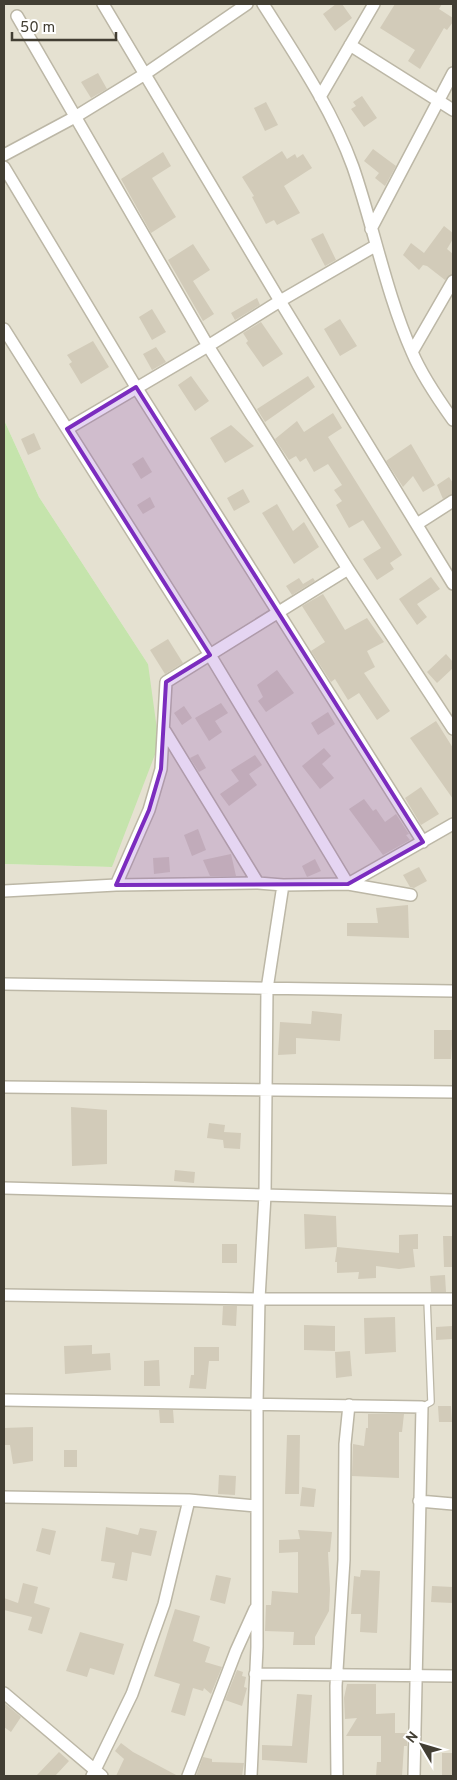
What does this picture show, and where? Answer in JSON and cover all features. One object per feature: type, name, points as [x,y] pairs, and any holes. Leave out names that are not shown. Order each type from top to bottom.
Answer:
[{"type":"street","points":[[103,4],[280,301],[453,584]]},
{"type":"street","points":[[4,155],[75,116],[145,74],[247,4]]},
{"type":"street","points":[[263,4],[320,97],[352,166],[376,246],[412,352],[433,392],[453,420]]},
{"type":"street","points":[[320,97],[374,4]]},
{"type":"street","points":[[16,16],[208,346],[348,569],[453,729]]},
{"type":"street","points":[[350,45],[453,110]]},
{"type":"street","points":[[371,229],[453,73]]},
{"type":"street","points":[[4,167],[136,387],[423,842]]},
{"type":"street","points":[[67,429],[280,301],[376,246]]},
{"type":"street","points":[[412,352],[453,281]]},
{"type":"street","points":[[4,329],[210,655],[348,884]]},
{"type":"street","points":[[417,524],[453,502]]},
{"type":"street","points":[[116,886],[149,810],[161,769],[165,731],[166,682],[348,569]]},
{"type":"street","points":[[165,731],[258,883]]},
{"type":"street","points":[[348,884],[453,824]]},
{"type":"street","points":[[4,891],[258,883],[283,885],[348,884],[411,895]]},
{"type":"street","points":[[251,1776],[255,1674],[259,1299],[265,1195],[268,989],[283,885]]},
{"type":"street","points":[[4,984],[453,992]]},
{"type":"street","points":[[4,1087],[453,1092]]},
{"type":"street","points":[[4,1188],[453,1200]]},
{"type":"street","points":[[4,1295],[259,1299],[453,1299]]},
{"type":"street","points":[[4,1400],[422,1406],[414,1776]]},
{"type":"street","points":[[337,1776],[337,1675],[344,1560],[345,1444],[349,1405]]},
{"type":"street","points":[[4,1497],[189,1500],[256,1506]]},
{"type":"street","points":[[4,1693],[97,1774],[132,1694],[161,1613],[189,1500]]},
{"type":"street","points":[[419,1502],[453,1504]]},
{"type":"street","points":[[188,1776],[236,1651],[256,1605]]},
{"type":"street","points":[[255,1674],[453,1676]]},
{"type":"lane","points":[[422,1406],[431,1402],[427,1299]]},
{"type":"highlighted area","points":[[136,387],[423,842],[348,884],[116,885],[149,810],[161,769],[166,682],[210,655],[67,429]]},
{"type":"shaded area","points":[[4,4],[453,4],[453,1776],[4,1776],[4,864],[112,867],[148,664],[39,497],[4,420]]},
{"type":"green space","points":[[4,420],[39,497],[148,664],[159,744],[112,867],[4,864]]},
{"type":"building","points":[[336,4],[342,4],[352,18],[335,31],[323,14]]},
{"type":"building","points":[[395,4],[442,4],[439,9],[453,18],[453,22],[447,30],[444,28],[420,69],[408,61],[415,50],[380,28]]},
{"type":"building","points":[[98,73],[107,89],[91,98],[81,82]]},
{"type":"building","points":[[362,96],[377,118],[364,127],[351,109],[356,106],[353,102]]},
{"type":"building","points":[[266,102],[278,125],[265,131],[254,108]]},
{"type":"building","points":[[373,149],[396,166],[385,186],[375,178],[379,173],[364,161]]},
{"type":"building","points":[[282,151],[287,159],[295,154],[297,158],[303,154],[312,168],[284,186],[300,213],[277,225],[274,220],[266,224],[252,197],[254,196],[242,177]]},
{"type":"building","points":[[163,152],[171,166],[152,178],[176,217],[151,233],[121,179]]},
{"type":"building","points":[[444,226],[453,233],[453,239],[447,249],[453,254],[453,274],[445,280],[427,266],[423,265],[419,270],[403,255],[411,243],[424,253]]},
{"type":"building","points":[[323,233],[336,260],[325,266],[311,239]]},
{"type":"building","points":[[193,244],[210,270],[193,281],[214,314],[203,321],[168,260]]},
{"type":"building","points":[[257,298],[260,305],[235,320],[231,313]]},
{"type":"building","points":[[152,309],[166,332],[152,340],[139,317]]},
{"type":"building","points":[[340,319],[357,346],[340,356],[324,329]]},
{"type":"building","points":[[261,322],[283,354],[263,367],[246,343],[248,341],[243,333]]},
{"type":"building","points":[[93,341],[109,367],[81,384],[69,364],[72,362],[67,355]]},
{"type":"building","points":[[156,347],[166,362],[152,370],[143,354]]},
{"type":"building","points":[[191,376],[209,401],[195,411],[178,385]]},
{"type":"building","points":[[308,376],[315,387],[265,422],[257,409]]},
{"type":"building","points":[[333,413],[342,428],[328,437],[402,555],[390,563],[394,569],[377,580],[363,559],[381,548],[363,520],[349,528],[336,505],[342,501],[334,490],[342,485],[328,464],[314,472],[306,458],[300,462],[296,456],[289,460],[275,439],[297,421],[304,432]]},
{"type":"building","points":[[231,425],[254,446],[225,463],[210,438]]},
{"type":"building","points":[[34,433],[41,449],[28,455],[21,439]]},
{"type":"building","points":[[411,444],[435,485],[423,492],[413,476],[403,487],[386,461]]},
{"type":"building","points":[[143,457],[152,472],[141,479],[132,464]]},
{"type":"building","points":[[449,477],[453,483],[453,494],[443,499],[437,485]]},
{"type":"building","points":[[243,489],[250,502],[234,511],[227,498]]},
{"type":"building","points":[[150,497],[155,507],[143,514],[137,505]]},
{"type":"building","points":[[277,504],[293,531],[304,522],[319,547],[294,564],[262,513]]},
{"type":"building","points":[[431,577],[440,589],[417,604],[427,617],[417,625],[399,599]]},
{"type":"building","points":[[299,578],[303,584],[313,578],[315,581],[292,595],[286,586]]},
{"type":"building","points":[[323,594],[345,630],[367,618],[384,642],[367,651],[375,667],[364,673],[390,711],[377,720],[359,693],[348,700],[335,679],[331,682],[311,651],[325,642],[302,606]]},
{"type":"building","points":[[168,639],[183,663],[165,674],[150,650]]},
{"type":"building","points":[[446,654],[453,662],[453,668],[437,683],[427,672]]},
{"type":"building","points":[[277,670],[294,693],[266,712],[258,701],[263,697],[257,685]]},
{"type":"building","points":[[221,703],[228,713],[215,721],[222,732],[209,741],[195,718]]},
{"type":"building","points":[[184,706],[192,718],[182,725],[174,713]]},
{"type":"building","points":[[328,712],[335,724],[318,735],[311,723]]},
{"type":"building","points":[[436,721],[453,748],[453,799],[410,738]]},
{"type":"building","points":[[324,748],[331,756],[322,764],[334,778],[320,789],[302,766]]},
{"type":"building","points":[[198,754],[206,768],[199,772],[190,758]]},
{"type":"building","points":[[255,755],[262,765],[249,774],[257,785],[229,806],[220,794],[239,781],[231,770]]},
{"type":"building","points":[[421,787],[439,814],[421,825],[405,798]]},
{"type":"building","points":[[364,799],[373,811],[376,809],[385,822],[396,814],[409,834],[406,835],[410,840],[383,855],[349,809]]},
{"type":"building","points":[[198,829],[206,850],[192,856],[184,835]]},
{"type":"building","points":[[231,854],[236,876],[210,876],[203,860]]},
{"type":"building","points":[[169,857],[170,872],[154,874],[153,858]]},
{"type":"building","points":[[315,859],[321,871],[307,877],[302,866]]},
{"type":"building","points":[[419,867],[427,881],[414,888],[410,887],[403,875]]},
{"type":"building","points":[[408,905],[409,938],[347,936],[347,923],[378,923],[376,908]]},
{"type":"building","points":[[312,1011],[342,1014],[340,1041],[296,1038],[296,1054],[278,1055],[280,1022],[311,1024]]},
{"type":"building","points":[[434,1030],[453,1030],[451,1059],[434,1059]]},
{"type":"building","points":[[71,1107],[107,1110],[107,1164],[72,1166]]},
{"type":"building","points":[[209,1123],[225,1125],[224,1132],[241,1133],[240,1149],[224,1148],[223,1140],[207,1138]]},
{"type":"building","points":[[175,1170],[195,1172],[194,1183],[174,1181]]},
{"type":"building","points":[[304,1214],[336,1216],[337,1247],[305,1249]]},
{"type":"building","points":[[418,1234],[418,1249],[413,1249],[415,1267],[399,1269],[376,1266],[376,1278],[358,1279],[359,1272],[337,1273],[337,1262],[335,1262],[337,1247],[399,1253],[399,1235]]},
{"type":"building","points":[[443,1236],[453,1236],[453,1267],[444,1267]]},
{"type":"building","points":[[222,1244],[237,1244],[237,1263],[222,1263]]},
{"type":"building","points":[[445,1275],[446,1292],[431,1292],[430,1276]]},
{"type":"building","points":[[223,1306],[237,1306],[236,1326],[222,1325]]},
{"type":"building","points":[[395,1317],[396,1352],[365,1354],[364,1318]]},
{"type":"building","points":[[304,1325],[335,1326],[335,1351],[304,1350]]},
{"type":"building","points":[[452,1326],[452,1339],[436,1340],[436,1327]]},
{"type":"building","points":[[92,1345],[92,1354],[110,1353],[111,1370],[65,1374],[64,1346]]},
{"type":"building","points":[[194,1347],[219,1347],[219,1361],[209,1361],[206,1389],[189,1388],[191,1375],[194,1375]]},
{"type":"building","points":[[350,1351],[352,1376],[336,1378],[335,1352]]},
{"type":"building","points":[[159,1360],[160,1386],[144,1386],[144,1361]]},
{"type":"building","points":[[438,1406],[451,1406],[452,1422],[439,1422]]},
{"type":"building","points":[[159,1410],[173,1410],[174,1423],[160,1423]]},
{"type":"building","points":[[368,1414],[404,1414],[402,1432],[399,1432],[399,1478],[352,1476],[353,1444],[364,1446],[366,1428],[368,1428]]},
{"type":"building","points":[[33,1427],[33,1461],[13,1464],[10,1445],[4,1445],[4,1428]]},
{"type":"building","points":[[287,1435],[300,1435],[299,1494],[285,1494]]},
{"type":"building","points":[[64,1450],[77,1450],[77,1467],[64,1467]]},
{"type":"building","points":[[219,1475],[236,1476],[235,1495],[218,1494]]},
{"type":"building","points":[[302,1487],[316,1489],[314,1507],[300,1506]]},
{"type":"building","points":[[106,1527],[138,1535],[140,1528],[157,1531],[151,1556],[132,1552],[127,1581],[112,1578],[115,1563],[101,1561]]},
{"type":"building","points":[[42,1528],[56,1531],[50,1555],[36,1551]]},
{"type":"building","points":[[298,1530],[332,1532],[330,1552],[328,1552],[329,1611],[315,1637],[315,1645],[293,1645],[294,1632],[265,1631],[266,1605],[271,1605],[272,1591],[298,1593],[298,1552],[279,1553],[279,1540],[300,1539]]},
{"type":"building","points":[[361,1570],[380,1571],[377,1633],[360,1632],[361,1614],[351,1614],[354,1576],[360,1577]]},
{"type":"building","points":[[216,1575],[231,1578],[225,1604],[210,1600]]},
{"type":"building","points":[[23,1583],[38,1587],[34,1603],[50,1608],[42,1634],[28,1630],[32,1617],[4,1610],[4,1598],[18,1603]]},
{"type":"building","points":[[432,1586],[453,1587],[453,1603],[431,1602]]},
{"type":"building","points":[[175,1609],[200,1616],[193,1641],[210,1647],[205,1662],[222,1667],[211,1694],[204,1688],[203,1691],[193,1688],[185,1716],[171,1712],[180,1684],[154,1676]]},
{"type":"building","points":[[80,1632],[124,1644],[114,1675],[90,1668],[87,1677],[66,1671]]},
{"type":"building","points":[[237,1670],[243,1672],[242,1676],[246,1677],[244,1687],[247,1688],[242,1706],[225,1700]]},
{"type":"building","points":[[347,1684],[376,1684],[376,1714],[395,1713],[395,1733],[407,1733],[407,1746],[404,1746],[402,1776],[376,1776],[377,1762],[381,1762],[381,1736],[346,1736],[357,1718],[345,1719],[344,1698]]},
{"type":"building","points":[[297,1694],[312,1695],[307,1763],[262,1760],[262,1745],[292,1746]]},
{"type":"building","points":[[4,1703],[21,1717],[11,1732],[4,1727]]},
{"type":"building","points":[[121,1743],[133,1752],[178,1776],[116,1776],[124,1759],[115,1751]]},
{"type":"building","points":[[59,1752],[69,1761],[55,1776],[36,1776]]},
{"type":"building","points":[[442,1753],[453,1753],[453,1776],[442,1776]]},
{"type":"building","points":[[203,1757],[212,1759],[212,1762],[244,1763],[242,1776],[196,1776]]}]
